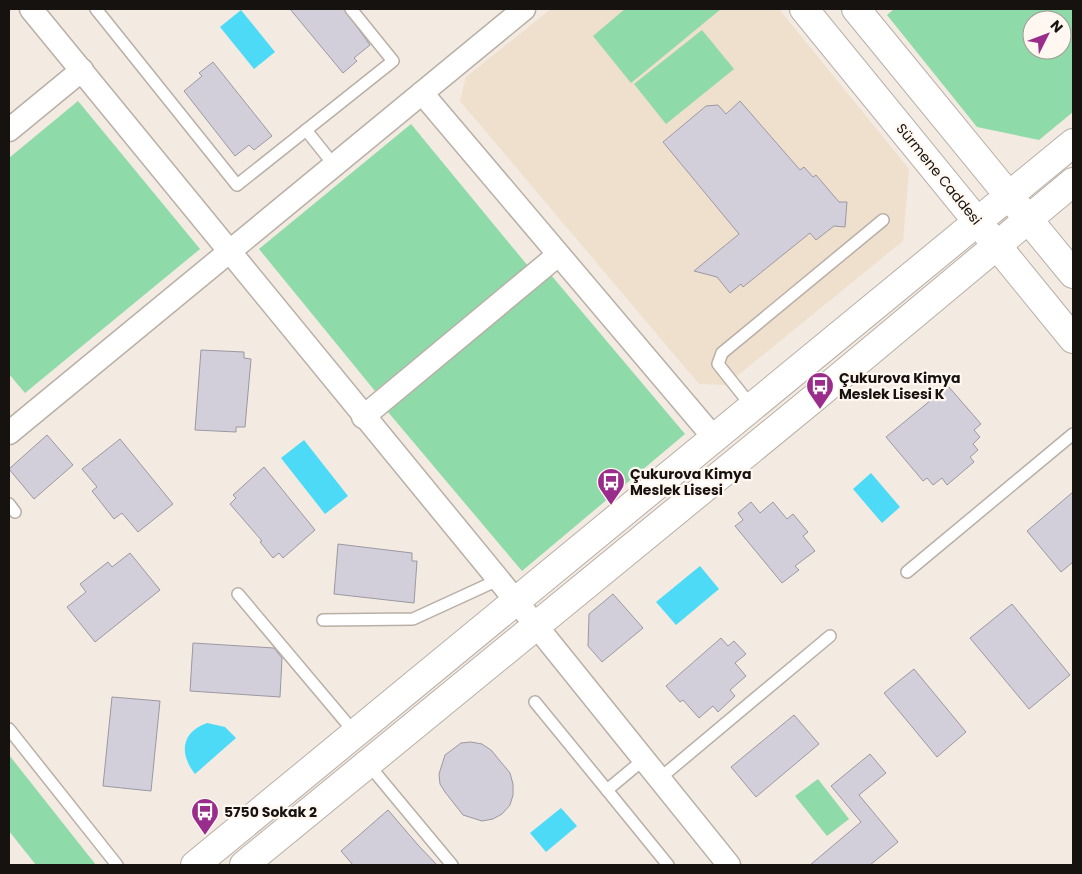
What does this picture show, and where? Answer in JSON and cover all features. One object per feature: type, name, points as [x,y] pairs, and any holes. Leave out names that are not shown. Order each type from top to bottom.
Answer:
[{"type":"street","points":[[31,9],[227,252],[517,602],[729,865]]},
{"type":"street","points":[[11,426],[524,9]]},
{"type":"street","name":"Sürmene Caddesi","points":[[804,9],[1073,339]]},
{"type":"street","points":[[856,9],[1073,274]]},
{"type":"street","points":[[9,130],[82,70]]},
{"type":"street","points":[[422,93],[715,439]]},
{"type":"street","points":[[195,865],[1073,143]]},
{"type":"street","points":[[244,865],[1073,182]]},
{"type":"street","points":[[363,417],[558,255]]},
{"type":"lane","points":[[96,9],[237,185],[393,61],[351,9]]},
{"type":"lane","points":[[306,130],[334,165]]},
{"type":"lane","points":[[753,408],[718,364],[722,353],[884,220]]},
{"type":"lane","points":[[907,572],[1073,434]]},
{"type":"lane","points":[[323,620],[413,619],[498,580]]},
{"type":"lane","points":[[238,594],[356,734]]},
{"type":"lane","points":[[659,779],[830,636]]},
{"type":"lane","points":[[535,702],[668,865]]},
{"type":"lane","points":[[9,729],[117,865]]},
{"type":"lane","points":[[607,790],[643,760]]},
{"type":"lane","points":[[368,764],[452,865]]},
{"type":"shaded area","points":[[551,9],[779,9],[909,169],[903,241],[726,385],[699,384],[460,101],[466,77]]},
{"type":"green space","points":[[625,9],[721,9],[631,83],[593,36]]},
{"type":"green space","points":[[894,9],[1073,9],[1073,112],[1039,140],[977,127],[887,15]]},
{"type":"green space","points":[[702,30],[734,69],[666,124],[634,84]]},
{"type":"green space","points":[[78,101],[200,249],[25,393],[9,374],[9,158]]},
{"type":"green space","points":[[411,124],[528,266],[375,391],[259,249]]},
{"type":"green space","points":[[551,275],[685,434],[522,571],[388,412]]},
{"type":"green space","points":[[9,755],[96,865],[36,865],[9,831]]},
{"type":"green space","points":[[818,779],[849,819],[827,836],[795,796]]},
{"type":"water","points":[[241,10],[275,52],[254,69],[220,27]]},
{"type":"water","points":[[304,440],[348,496],[325,514],[281,458]]},
{"type":"water","points":[[871,473],[900,507],[882,523],[853,489]]},
{"type":"water","points":[[700,566],[719,589],[676,625],[656,602]]},
{"type":"water","points":[[207,723],[225,727],[236,738],[195,774],[186,759],[185,744],[192,732]]},
{"type":"water","points":[[561,808],[577,826],[546,852],[530,833]]},
{"type":"building","points":[[290,9],[344,9],[370,45],[354,58],[357,61],[343,73]]},
{"type":"building","points":[[213,62],[272,136],[254,150],[249,145],[235,156],[184,91],[202,76],[199,73]]},
{"type":"building","points":[[740,101],[800,170],[804,167],[813,177],[816,175],[839,202],[847,202],[845,227],[834,226],[816,240],[810,233],[743,287],[741,284],[730,293],[717,277],[694,271],[739,234],[663,142],[706,106],[718,105],[726,114]]},
{"type":"building","points":[[201,350],[244,352],[244,358],[251,359],[245,427],[236,427],[236,432],[195,430]]},
{"type":"building","points":[[948,386],[981,424],[974,430],[980,437],[973,444],[978,450],[970,457],[974,462],[947,485],[942,478],[933,485],[927,478],[923,481],[886,437]]},
{"type":"building","points":[[47,435],[73,465],[34,499],[9,469]]},
{"type":"building","points":[[120,439],[173,504],[138,532],[122,513],[114,519],[92,491],[97,487],[82,469]]},
{"type":"building","points":[[264,467],[315,530],[283,558],[279,553],[273,558],[260,542],[262,541],[230,504],[236,498],[233,495]]},
{"type":"building","points":[[1073,492],[1073,562],[1061,572],[1027,531]]},
{"type":"building","points":[[751,502],[760,513],[773,502],[787,519],[793,514],[808,532],[803,536],[815,551],[795,566],[799,570],[782,583],[735,526],[743,520],[738,513]]},
{"type":"building","points":[[338,544],[412,553],[412,561],[417,561],[414,603],[334,594]]},
{"type":"building","points":[[130,553],[160,590],[95,642],[67,607],[86,592],[80,584],[108,562],[112,567]]},
{"type":"building","points":[[613,594],[643,628],[602,662],[588,646],[589,614]]},
{"type":"building","points":[[1012,604],[1070,675],[1029,709],[970,638]]},
{"type":"building","points":[[721,638],[728,646],[734,641],[746,654],[735,663],[746,676],[730,690],[735,696],[718,712],[713,706],[699,718],[683,700],[680,702],[666,686]]},
{"type":"building","points":[[193,643],[274,648],[282,658],[280,697],[190,691]]},
{"type":"building","points":[[914,669],[966,732],[937,757],[884,693]]},
{"type":"building","points":[[112,697],[160,701],[151,791],[103,786]]},
{"type":"building","points":[[794,715],[819,744],[756,797],[731,767]]},
{"type":"building","points":[[461,743],[482,744],[491,750],[510,773],[513,795],[510,805],[502,814],[493,819],[482,821],[463,815],[440,784],[439,774],[445,755]]},
{"type":"building","points":[[870,754],[886,773],[859,795],[898,842],[870,865],[810,865],[861,822],[831,786]]},
{"type":"building","points":[[388,810],[437,865],[353,865],[341,851]]},
{"type":"place","name":"Çukurova Kimya Meslek Lisesi K","points":[[820,410]]},
{"type":"place","name":"Çukurova Kimya Meslek Lisesi","points":[[611,506]]},
{"type":"place","name":"5750 Sokak 2","points":[[205,836]]}]
